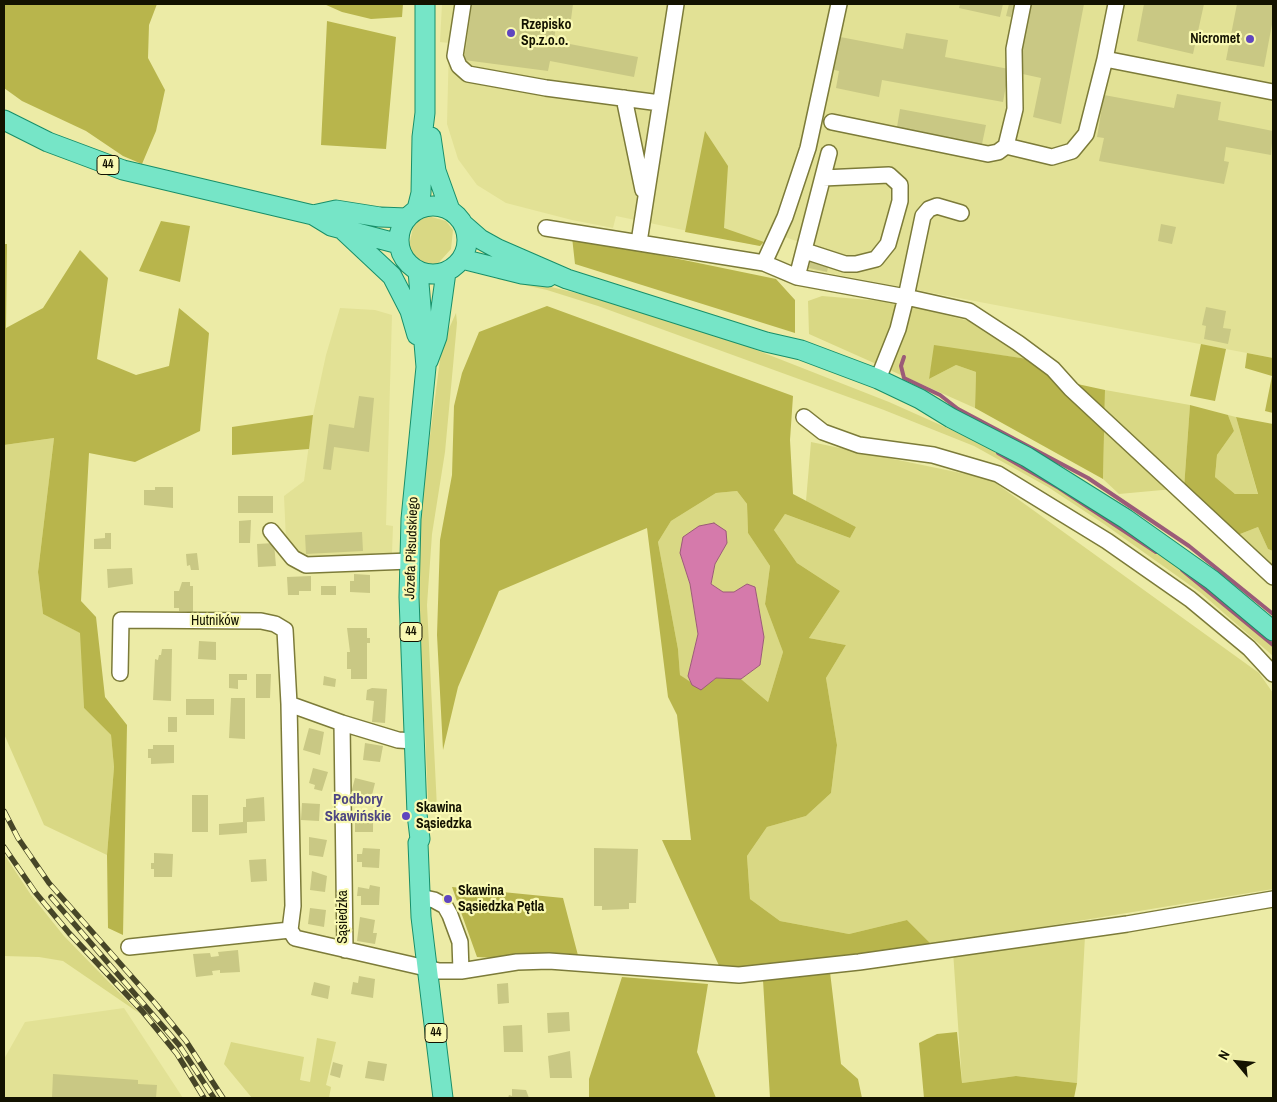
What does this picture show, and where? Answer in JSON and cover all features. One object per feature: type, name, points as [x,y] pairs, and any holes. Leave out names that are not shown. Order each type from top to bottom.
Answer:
[{"type":"main road","points":[[426,4],[422,193],[412,214],[400,230],[399,244],[407,263],[418,271],[432,274],[446,272],[462,259],[467,239],[464,226]]},
{"type":"main road","points":[[425,113],[431,134],[436,171],[450,210],[464,226],[480,239],[498,249],[567,279],[766,342],[801,350],[878,379],[920,398],[951,418],[1027,457],[1118,514],[1189,563],[1273,631]]},
{"type":"main road","name":"44","points":[[4,120],[48,142],[123,170],[313,215],[331,226],[399,244]]},
{"type":"main road","name":"44","points":[[313,215],[336,210],[380,217],[412,214],[431,206],[450,210]]},
{"type":"main road","name":"44","points":[[342,228],[383,265],[399,286],[410,311],[426,367]]},
{"type":"main road","points":[[462,259],[522,274],[567,279]]},
{"type":"main road","name":"Józefa Piłsudskiego","points":[[418,271],[426,367],[415,476],[410,560],[417,820],[414,825],[415,839],[418,843],[420,897],[427,968]]},
{"type":"main road","name":"Józefa Piłsudskiego","points":[[426,367],[437,337],[446,272]]},
{"type":"main road","points":[[766,342],[798,359],[913,406],[951,418]]},
{"type":"main road","name":"44","points":[[427,968],[443,1098]]},
{"type":"street","points":[[463,4],[455,56],[459,66],[468,74],[660,103]]},
{"type":"street","points":[[639,242],[676,4]]},
{"type":"street","points":[[764,263],[785,217],[808,148],[840,4]]},
{"type":"street","points":[[832,122],[988,154],[998,152],[1006,146],[1015,109],[1014,49],[1022,4]]},
{"type":"street","points":[[1006,146],[1052,157],[1072,151],[1086,134],[1105,59],[1116,4]]},
{"type":"street","points":[[1105,59],[1273,92]]},
{"type":"street","points":[[624,98],[646,201]]},
{"type":"street","points":[[797,277],[829,153]]},
{"type":"street","points":[[805,251],[845,264],[876,259],[888,244],[900,200],[900,186],[889,175],[823,178]]},
{"type":"street","points":[[878,379],[898,329],[924,216],[929,209],[937,206],[961,213]]},
{"type":"street","points":[[546,228],[764,263],[797,277],[906,297],[969,311],[1018,343],[1053,369],[1273,577]]},
{"type":"street","points":[[804,417],[823,432],[859,445],[933,455],[998,474],[1106,541],[1190,599],[1249,648],[1273,674]]},
{"type":"street","points":[[271,531],[293,558],[306,564],[410,560]]},
{"type":"street","name":"Hutników","points":[[120,673],[122,620],[260,621],[275,624],[285,630],[289,704],[293,906],[290,930]]},
{"type":"street","points":[[289,704],[398,740],[414,741]]},
{"type":"street","name":"Sąsiedzka","points":[[290,930],[295,938],[345,950],[342,723]]},
{"type":"street","points":[[420,897],[434,900],[445,906],[450,915],[460,942],[461,971]]},
{"type":"street","points":[[345,950],[427,968],[461,971],[517,962],[549,961],[739,975],[859,962],[1127,924],[1273,899]]},
{"type":"street","points":[[129,947],[290,930]]},
{"type":"shaded area","points":[[4,4],[157,4],[149,25],[148,58],[165,90],[156,131],[142,164],[123,156],[86,131],[22,101],[4,88]]},
{"type":"shaded area","points":[[324,4],[403,4],[402,17],[371,19],[342,12]]},
{"type":"shaded area","points":[[442,4],[1273,4],[1273,358],[807,269],[796,260],[799,242],[771,232],[760,246],[616,216],[613,228],[572,220],[506,203],[477,185],[458,159],[447,124],[449,43],[440,42]]},
{"type":"shaded area","points":[[327,21],[396,37],[386,149],[321,145]]},
{"type":"shaded area","points":[[705,131],[728,166],[724,228],[764,242],[760,246],[685,232]]},
{"type":"shaded area","points":[[428,216],[446,221],[453,230],[451,249],[433,269],[418,264],[412,257],[409,245],[413,228],[418,221]]},
{"type":"shaded area","points":[[161,221],[190,226],[180,282],[139,271]]},
{"type":"shaded area","points":[[572,237],[776,279],[795,300],[795,333],[575,264]]},
{"type":"shaded area","points":[[4,244],[7,244],[6,328],[43,308],[80,250],[108,278],[97,359],[136,375],[169,366],[179,308],[209,333],[200,431],[135,462],[89,453],[81,601],[96,617],[105,697],[127,725],[123,935],[108,928],[107,855],[114,767],[111,735],[84,708],[80,633],[43,614],[38,572],[54,438],[4,445]]},
{"type":"shaded area","points":[[498,274],[617,303],[713,333],[889,402],[1001,452],[1065,490],[1193,575],[1273,642],[1273,656],[1201,593],[1104,524],[1048,487],[974,446],[884,410],[598,306],[547,290],[497,279]]},
{"type":"shaded area","points":[[822,296],[894,302],[1005,330],[1041,361],[935,346],[929,379],[956,365],[976,372],[975,408],[809,334],[808,301]]},
{"type":"shaded area","points":[[547,306],[793,396],[790,440],[793,494],[856,527],[850,538],[785,514],[774,530],[797,563],[840,591],[809,638],[846,645],[826,678],[837,745],[831,793],[806,816],[767,827],[747,856],[750,899],[780,921],[849,934],[907,920],[932,945],[721,970],[662,840],[691,840],[677,715],[668,697],[647,528],[499,591],[458,687],[443,750],[437,635],[440,540],[452,475],[454,406],[462,373],[479,332]],"holes":[[[737,491],[747,504],[748,533],[770,566],[765,604],[783,652],[768,702],[741,679],[716,678],[701,689],[680,675],[678,649],[658,542],[671,521],[716,493]]]},
{"type":"shaded area","points":[[340,308],[375,310],[392,315],[386,525],[393,526],[392,553],[380,556],[306,557],[288,545],[286,540],[284,496],[304,481],[313,415],[326,355]]},
{"type":"shaded area","points":[[456,313],[457,323],[445,452],[432,534],[427,605],[437,808],[428,801],[425,730],[417,663],[419,521],[442,344]]},
{"type":"shaded area","points":[[1201,344],[1226,349],[1215,401],[1190,396]]},
{"type":"shaded area","points":[[934,345],[1041,361],[1059,380],[1105,390],[1103,479],[975,408],[976,372],[956,365],[929,379]]},
{"type":"shaded area","points":[[1247,353],[1273,358],[1273,413],[1265,411],[1272,376],[1245,368]]},
{"type":"shaded area","points":[[1105,390],[1190,405],[1184,488],[1119,494],[1103,479]]},
{"type":"shaded area","points":[[1190,405],[1228,415],[1234,431],[1217,455],[1215,477],[1235,494],[1258,494],[1236,417],[1273,424],[1273,551],[1268,549],[1258,527],[1235,536],[1184,488]]},
{"type":"shaded area","points":[[313,415],[309,449],[232,455],[232,427]]},
{"type":"shaded area","points":[[1228,415],[1236,417],[1258,495],[1235,494],[1215,477],[1217,455],[1234,431]]},
{"type":"shaded area","points":[[54,438],[38,572],[43,614],[81,633],[84,708],[111,735],[114,767],[107,855],[44,825],[4,734],[4,445]]},
{"type":"shaded area","points":[[811,442],[990,479],[1259,673],[1273,693],[1273,889],[932,945],[907,920],[849,934],[780,921],[750,899],[747,856],[767,827],[806,816],[831,793],[837,745],[826,678],[846,645],[809,638],[840,591],[797,563],[774,530],[785,514],[850,538],[856,527],[806,501]]},
{"type":"shaded area","points":[[737,491],[747,504],[748,533],[770,566],[765,604],[783,652],[768,702],[741,679],[760,665],[764,637],[755,587],[747,584],[734,592],[723,592],[711,584],[715,564],[727,543],[680,553],[690,584],[698,634],[688,676],[692,685],[680,675],[678,649],[658,542],[671,521],[716,493]]},
{"type":"shaded area","points":[[714,523],[726,531],[727,543],[715,564],[711,584],[723,592],[734,592],[747,584],[755,587],[764,637],[760,665],[741,679],[716,678],[701,690],[692,685],[688,676],[698,634],[690,584],[680,553],[683,537],[699,526]]},
{"type":"shaded area","points":[[1258,527],[1268,549],[1273,551],[1273,571],[1235,536]]},
{"type":"shaded area","points":[[4,854],[31,895],[64,936],[139,1013],[63,961],[39,957],[4,956]]},
{"type":"shaded area","points":[[452,887],[563,898],[580,963],[477,957]]},
{"type":"shaded area","points":[[1085,936],[1077,1083],[1016,1076],[962,1083],[953,951]]},
{"type":"shaded area","points":[[830,972],[841,1064],[858,1079],[862,1098],[770,1098],[763,980]]},
{"type":"shaded area","points":[[622,977],[708,984],[697,1052],[716,1098],[589,1098],[589,1079]]},
{"type":"shaded area","points":[[124,1008],[183,1098],[4,1098],[4,1059],[25,1022]]},
{"type":"shaded area","points":[[957,1032],[962,1083],[1016,1076],[1077,1083],[1074,1098],[924,1098],[919,1043],[937,1034]]},
{"type":"shaded area","points":[[317,1038],[336,1042],[326,1085],[331,1087],[329,1098],[252,1098],[224,1064],[231,1042],[304,1057],[300,1080],[310,1082]]},
{"type":"building","name":"Rzepisko Sp.z.o.o.","points":[[472,4],[573,4],[570,27],[556,25],[554,41],[638,57],[634,77],[550,61],[548,71],[464,60]]},
{"type":"building","points":[[960,4],[1003,4],[1000,17],[959,8]]},
{"type":"building","points":[[1009,4],[1019,4],[1017,13],[1012,12],[1011,17],[1006,16]]},
{"type":"building","points":[[1031,4],[1084,4],[1061,124],[1033,117],[1041,78],[1018,73]]},
{"type":"building","points":[[1144,4],[1204,4],[1193,54],[1137,41]]},
{"type":"building","name":"Nicromet","points":[[1237,4],[1273,4],[1273,19],[1264,67],[1226,60]]},
{"type":"building","points":[[906,33],[948,40],[945,57],[1009,69],[1003,102],[882,80],[879,97],[836,88],[839,71],[830,69],[835,36],[903,49]]},
{"type":"building","points":[[1177,94],[1221,102],[1218,120],[1273,131],[1271,155],[1226,147],[1224,161],[1229,162],[1224,184],[1099,161],[1104,138],[1097,137],[1104,95],[1174,108]]},
{"type":"building","points":[[900,109],[986,125],[982,144],[897,127]]},
{"type":"building","points":[[1161,224],[1176,227],[1172,244],[1158,241]]},
{"type":"building","points":[[811,259],[829,263],[827,272],[809,268]]},
{"type":"building","points":[[1206,307],[1226,311],[1223,328],[1231,329],[1228,344],[1204,339],[1206,326],[1202,325]]},
{"type":"building","points":[[359,396],[374,398],[369,452],[334,447],[331,470],[323,469],[329,424],[354,428]]},
{"type":"building","points":[[155,487],[173,487],[173,508],[144,505],[144,490],[155,490]]},
{"type":"building","points":[[238,496],[273,496],[273,513],[238,513]]},
{"type":"building","points":[[251,520],[250,543],[239,543],[239,521]]},
{"type":"building","points":[[362,532],[363,551],[306,554],[305,535]]},
{"type":"building","points":[[105,533],[111,533],[111,549],[94,549],[94,539],[105,538]]},
{"type":"building","points":[[274,543],[276,566],[258,567],[257,544]]},
{"type":"building","points":[[197,553],[199,570],[191,570],[190,565],[187,566],[186,554]]},
{"type":"building","points":[[132,568],[133,584],[108,588],[107,569]]},
{"type":"building","points":[[354,574],[370,575],[370,593],[350,592],[350,581],[354,581]]},
{"type":"building","points":[[311,576],[311,591],[299,591],[299,595],[288,595],[287,577]]},
{"type":"building","points":[[182,582],[190,582],[190,586],[193,586],[193,612],[179,611],[179,608],[174,608],[174,591],[179,591]]},
{"type":"building","points":[[321,586],[336,586],[336,595],[321,595]]},
{"type":"building","points":[[347,628],[367,628],[367,638],[370,638],[370,643],[367,643],[367,679],[351,679],[351,669],[347,669],[347,652],[350,652]]},
{"type":"building","points":[[199,641],[216,642],[216,660],[198,659]]},
{"type":"building","points":[[162,649],[172,649],[171,701],[153,700],[155,659],[158,660]]},
{"type":"building","points":[[229,674],[247,674],[247,680],[238,680],[238,689],[229,688]]},
{"type":"building","points":[[256,674],[271,674],[270,698],[256,698]]},
{"type":"building","points":[[324,676],[336,679],[335,687],[323,685]]},
{"type":"building","points":[[372,688],[387,689],[385,723],[372,722],[374,701],[366,700],[367,690]]},
{"type":"building","points":[[231,698],[245,698],[245,739],[229,738]]},
{"type":"building","points":[[186,699],[214,699],[214,715],[186,715]]},
{"type":"building","points":[[168,717],[177,717],[177,732],[168,732]]},
{"type":"building","points":[[309,728],[324,732],[320,755],[303,750]]},
{"type":"building","points":[[365,743],[383,746],[380,762],[363,760]]},
{"type":"building","points":[[153,745],[174,745],[174,763],[151,764],[151,758],[148,758],[148,749],[153,749]]},
{"type":"building","points":[[313,768],[328,772],[322,791],[314,789],[315,785],[309,783]]},
{"type":"building","points":[[355,778],[375,783],[371,799],[351,793]]},
{"type":"building","points":[[192,795],[208,795],[208,832],[192,832]]},
{"type":"building","points":[[264,797],[265,821],[247,822],[247,833],[219,835],[219,824],[243,822],[243,807],[246,807],[246,799]]},
{"type":"building","points":[[302,803],[320,804],[319,821],[301,820]]},
{"type":"building","points":[[355,817],[373,817],[373,832],[355,832]]},
{"type":"building","points":[[309,837],[327,840],[323,857],[309,855]]},
{"type":"building","points":[[363,848],[380,849],[379,868],[362,867],[362,862],[357,862],[357,854],[362,854]]},
{"type":"building","points":[[594,848],[638,849],[636,903],[629,903],[629,909],[602,910],[602,906],[594,906]]},
{"type":"building","points":[[154,853],[173,854],[172,877],[154,877],[154,869],[151,869],[151,863],[154,863]]},
{"type":"building","points":[[266,859],[267,881],[251,882],[249,860]]},
{"type":"building","points":[[312,871],[327,876],[325,892],[310,890]]},
{"type":"building","points":[[370,885],[380,887],[379,905],[361,905],[361,896],[357,896],[358,887],[369,889]]},
{"type":"building","points":[[310,908],[326,910],[324,927],[308,924]]},
{"type":"building","points":[[360,917],[375,920],[373,933],[377,933],[375,944],[357,941]]},
{"type":"building","points":[[238,950],[240,972],[220,973],[220,970],[212,971],[213,975],[196,977],[193,954],[210,953],[211,957],[219,956],[218,952]]},
{"type":"building","points":[[359,976],[375,979],[373,998],[351,994],[353,982],[358,983]]},
{"type":"building","points":[[314,982],[330,986],[328,999],[311,995]]},
{"type":"building","points":[[508,983],[509,1003],[498,1004],[497,984]]},
{"type":"building","points":[[569,1012],[570,1031],[548,1033],[547,1013]]},
{"type":"building","points":[[522,1025],[523,1052],[504,1052],[503,1026]]},
{"type":"building","points":[[570,1051],[572,1078],[550,1078],[548,1056]]},
{"type":"building","points":[[368,1061],[387,1064],[384,1081],[365,1078]]},
{"type":"building","points":[[333,1062],[343,1065],[340,1078],[330,1075]]},
{"type":"building","points":[[53,1074],[138,1080],[138,1084],[157,1085],[156,1098],[52,1098]]},
{"type":"building","points":[[512,1089],[526,1090],[529,1098],[508,1098],[509,1095],[512,1096]]},
{"type":"waterway","points":[[904,357],[901,366],[904,378],[940,395],[958,409],[1088,478],[1189,546],[1273,614]]},
{"type":"waterway","points":[[998,453],[1059,488],[1156,552]]},
{"type":"waterway","points":[[1182,570],[1273,645]]},
{"type":"railway","points":[[4,811],[18,838],[49,883],[186,1041],[223,1098]]},
{"type":"railway","points":[[4,847],[35,892],[69,933],[142,1011],[177,1054],[204,1098]]},
{"type":"railway","points":[[51,897],[179,1045],[214,1098]]},
{"type":"place","name":"Rzepisko Sp.z.o.o.","points":[[511,33]]},
{"type":"place","name":"Nicromet","points":[[1250,39]]},
{"type":"place","name":"Skawina Sąsiedzka","points":[[406,816]]},
{"type":"place","name":"Skawina Sąsiedzka Pętla","points":[[448,899]]},
{"type":"district","name":"Podbory Skawińskie","points":[[358,808]]}]
